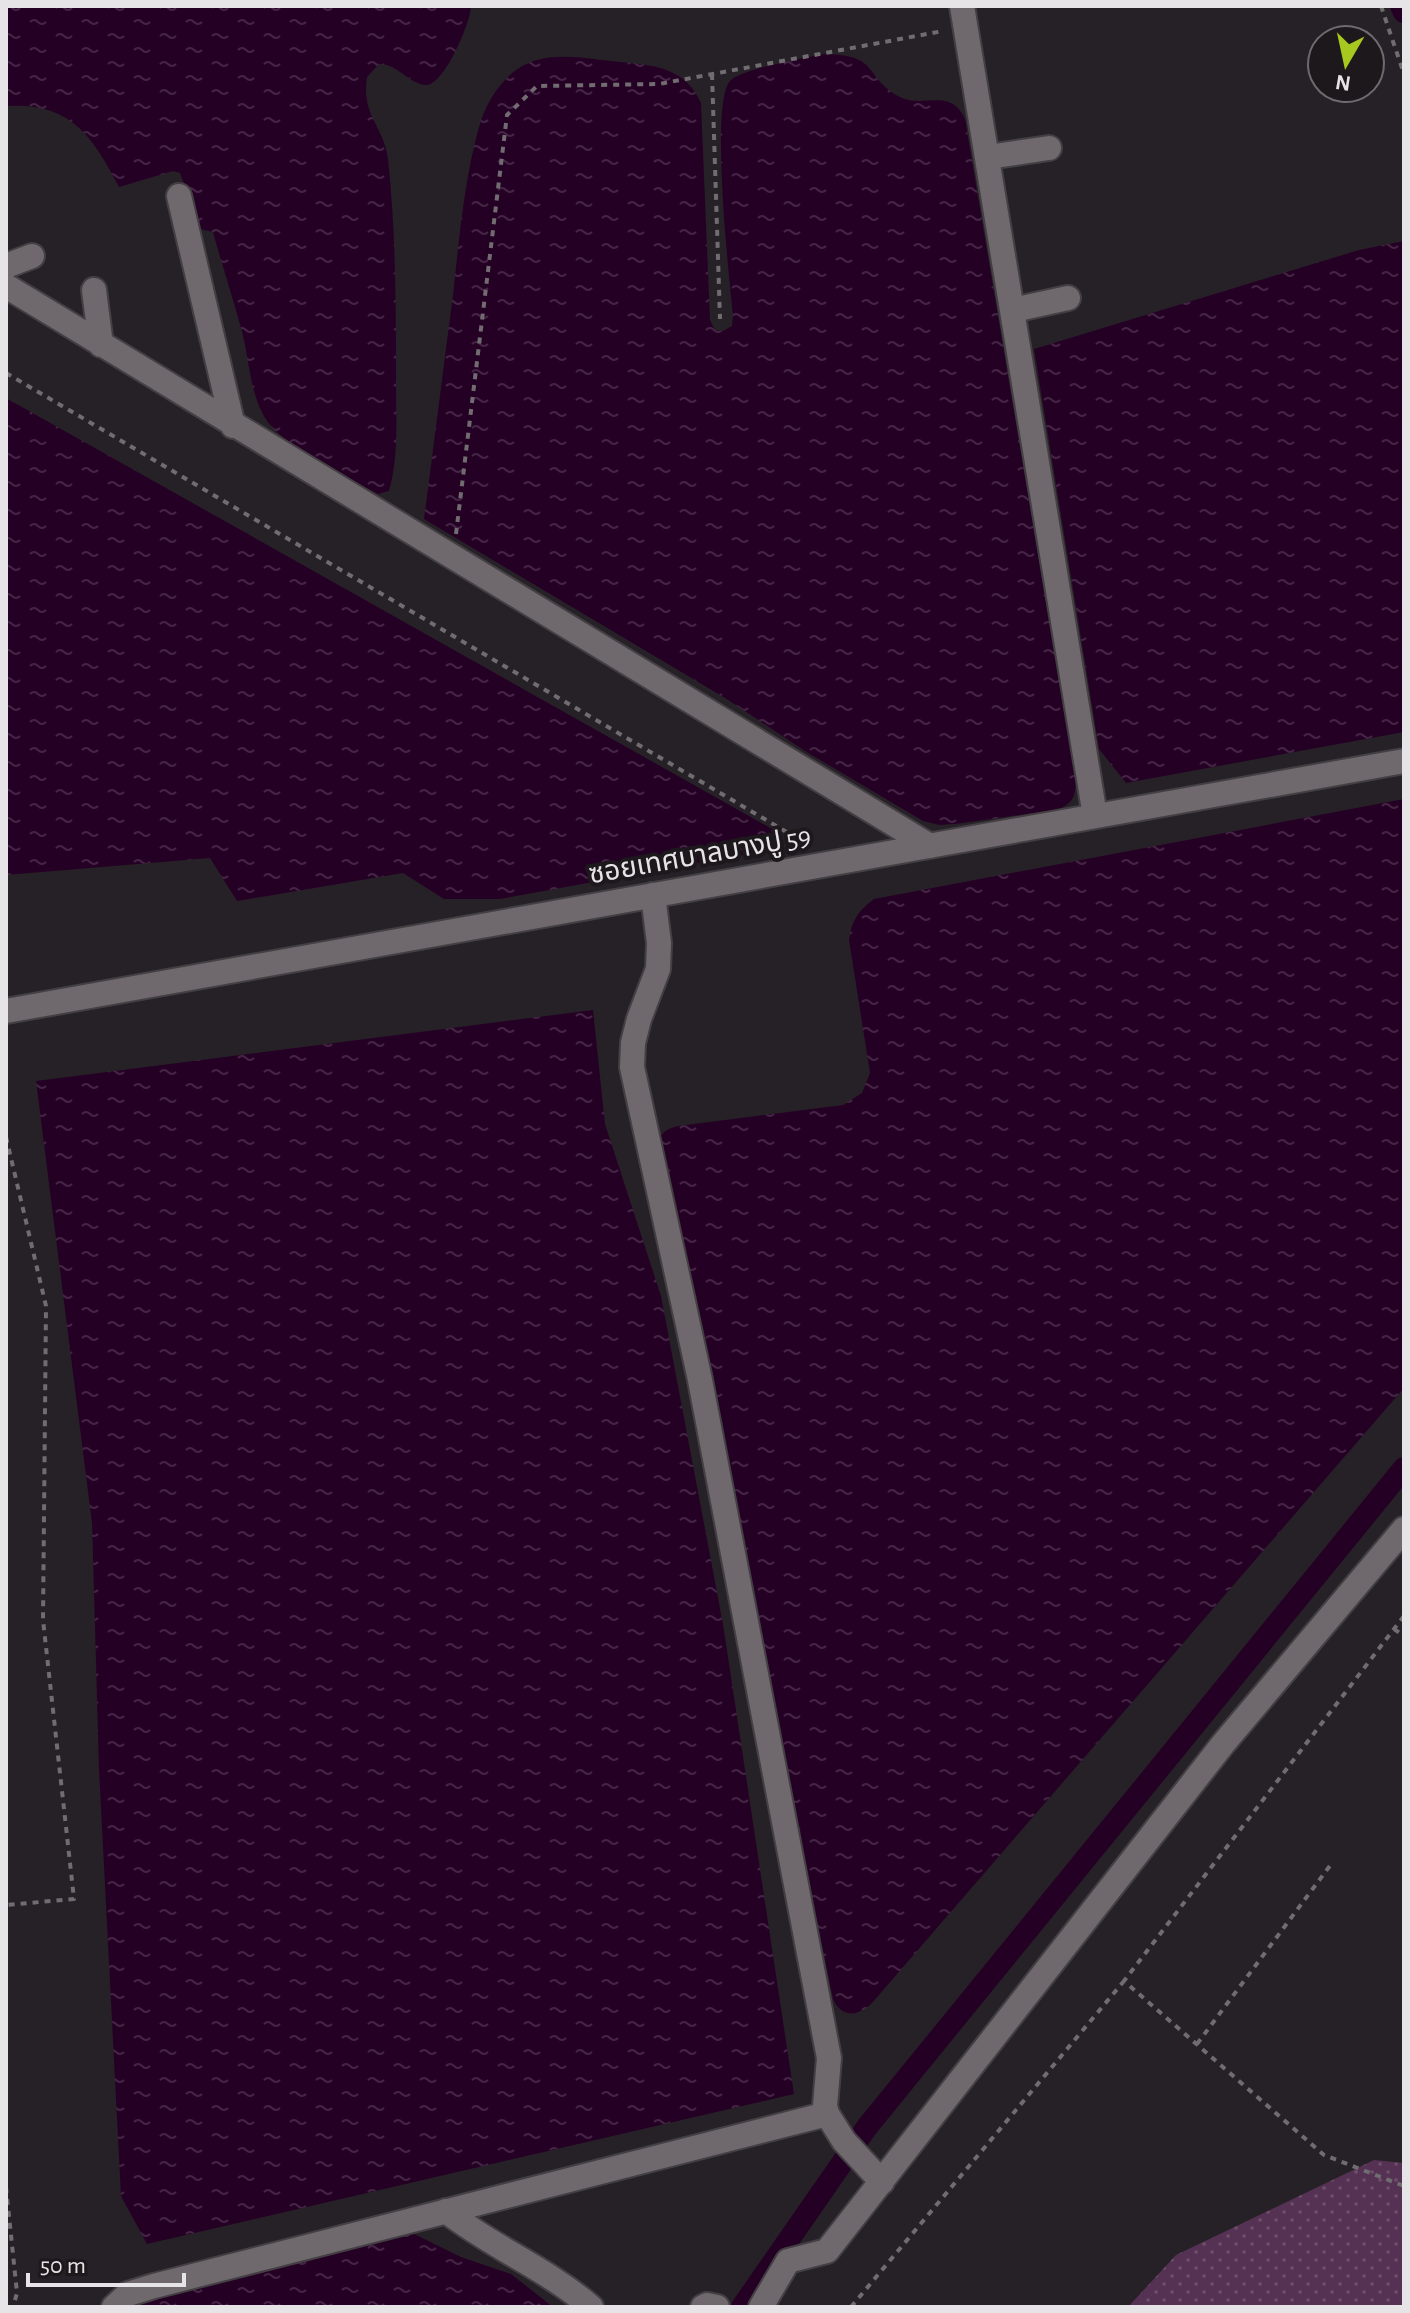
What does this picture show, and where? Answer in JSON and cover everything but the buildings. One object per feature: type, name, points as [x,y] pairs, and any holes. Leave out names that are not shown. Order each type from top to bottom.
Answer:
[{"type":"street","points":[[964,16],[1095,816]]},
{"type":"street","points":[[988,157],[1049,148]]},
{"type":"street","points":[[179,196],[233,426]]},
{"type":"street","points":[[6,266],[32,256]]},
{"type":"street","points":[[6,286],[930,846]]},
{"type":"street","points":[[94,290],[101,345]]},
{"type":"street","points":[[1013,310],[1068,298]]},
{"type":"street","name":"ซอยเทศบาลบางปู 59","points":[[6,1011],[1404,761]]},
{"type":"street","points":[[653,895],[659,943],[658,969],[639,1019],[633,1043],[632,1067],[700,1380],[829,2058],[825,2106],[844,2141],[882,2182]]},
{"type":"street","points":[[761,2307],[788,2261],[827,2251],[1223,1744],[1404,1529]]},
{"type":"street","points":[[114,2307],[128,2294],[139,2290],[827,2114]]},
{"type":"street","points":[[446,2211],[477,2234],[561,2283],[591,2307]]},
{"type":"street","points":[[703,2307],[717,2307]]},
{"type":"path","points":[[1381,6],[1404,74]]},
{"type":"path","points":[[454,559],[507,115],[537,86],[659,84],[964,16]]},
{"type":"path","points":[[712,74],[720,319]]},
{"type":"path","points":[[6,373],[805,842],[828,864]]},
{"type":"path","points":[[6,1137],[46,1306],[43,1620],[74,1899],[6,1905]]},
{"type":"path","points":[[851,2307],[1124,1981],[1404,1616]]},
{"type":"path","points":[[1394,1629],[1404,1636]]},
{"type":"path","points":[[1197,2044],[1332,1863]]},
{"type":"path","points":[[1124,1981],[1324,2155],[1404,2186]]},
{"type":"path","points":[[6,2187],[17,2293],[13,2307]]},
{"type":"shaded area","points":[[1374,2160],[1404,2163],[1404,2307],[1128,2307],[1176,2255]]},
{"type":"water","points":[[6,6],[471,6],[455,53],[432,83],[419,84],[392,67],[379,64],[367,77],[367,102],[386,148],[393,214],[396,436],[389,491],[378,494],[321,462],[279,434],[263,415],[254,392],[242,332],[213,232],[200,229],[180,173],[173,171],[119,187],[88,137],[63,116],[28,106],[6,106]]},
{"type":"water","points":[[824,54],[855,58],[898,96],[907,100],[952,103],[965,119],[1076,781],[1072,800],[1056,810],[955,824],[939,825],[923,821],[805,751],[725,698],[424,519],[466,189],[482,119],[499,87],[512,73],[530,62],[555,57],[657,67],[687,82],[701,103],[710,320],[715,330],[723,331],[732,326],[733,314],[722,192],[721,121],[724,96],[730,81],[746,72]]},
{"type":"water","points":[[1404,241],[1404,732],[1126,783],[1099,749],[1034,349],[1359,250]]},
{"type":"water","points":[[6,398],[774,830],[781,848],[500,899],[444,899],[403,873],[237,901],[210,858],[6,875]]},
{"type":"water","points":[[1404,799],[1404,1388],[872,2003],[856,2013],[841,2010],[833,1999],[656,1146],[664,1132],[678,1126],[843,1105],[862,1093],[870,1073],[849,940],[857,916],[874,899]]},
{"type":"water","points":[[593,1010],[605,1124],[661,1296],[723,1624],[794,2094],[147,2244],[121,2196],[99,1769],[92,1523],[36,1081]]},
{"type":"water","points":[[408,2231],[461,2257],[511,2274],[553,2307],[136,2307],[144,2299]]},
{"type":"waterway","points":[[1401,6],[1404,12]]},
{"type":"waterway","points":[[742,2307],[867,2127],[1404,1468]]}]
